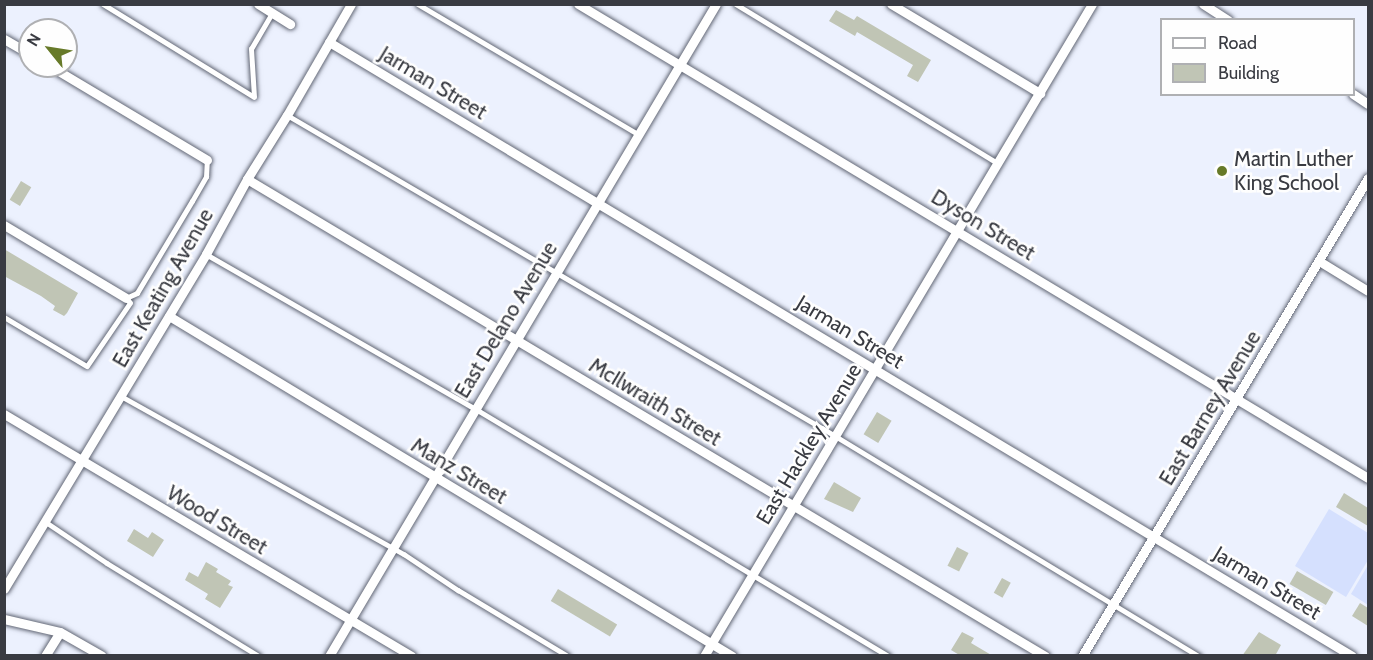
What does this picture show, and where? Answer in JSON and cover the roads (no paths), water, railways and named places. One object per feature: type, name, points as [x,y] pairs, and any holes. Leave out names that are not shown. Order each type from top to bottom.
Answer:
[{"type":"street","points":[[258,4],[290,24]]},
{"type":"street","name":"East Keating Avenue","points":[[4,589],[206,254],[247,179],[351,4]]},
{"type":"street","name":"Dyson Street","points":[[578,4],[1368,478]]},
{"type":"street","name":"East Delano Avenue","points":[[329,656],[474,408],[716,4]]},
{"type":"street","points":[[891,4],[1040,93]]},
{"type":"street","name":"East Hackley Avenue","points":[[704,656],[1092,4]]},
{"type":"street","points":[[1203,4],[1225,18]]},
{"type":"street","points":[[4,39],[18,47]]},
{"type":"street","name":"Jarman Street","points":[[329,42],[1352,656]]},
{"type":"street","points":[[70,78],[207,160]]},
{"type":"street","points":[[1355,95],[1368,104]]},
{"type":"street","name":"East Barney Avenue","points":[[1082,656],[1368,178]]},
{"type":"street","name":"McIlwraith Street","points":[[247,179],[1045,656]]},
{"type":"street","points":[[4,225],[126,298]]},
{"type":"street","points":[[1319,261],[1368,291]]},
{"type":"street","name":"Manz Street","points":[[169,316],[732,656]]},
{"type":"street","name":"Wood Street","points":[[4,414],[411,656]]},
{"type":"street","points":[[4,619],[60,632],[102,656]]},
{"type":"street","points":[[45,656],[60,632]]},
{"type":"lane","points":[[103,4],[254,97],[251,48],[272,13]]},
{"type":"lane","points":[[418,4],[638,134]]},
{"type":"lane","points":[[736,4],[998,163]]},
{"type":"lane","points":[[287,115],[834,437],[1198,656]]},
{"type":"lane","points":[[4,317],[87,366],[130,303],[126,298],[136,293],[206,177],[207,160]]},
{"type":"lane","points":[[206,254],[474,408],[888,656]]},
{"type":"lane","points":[[121,396],[392,547],[458,591],[568,656]]},
{"type":"lane","points":[[46,522],[106,563],[259,656]]},
{"type":"place","name":"Martin Luther King School","points":[[1222,171]]}]
